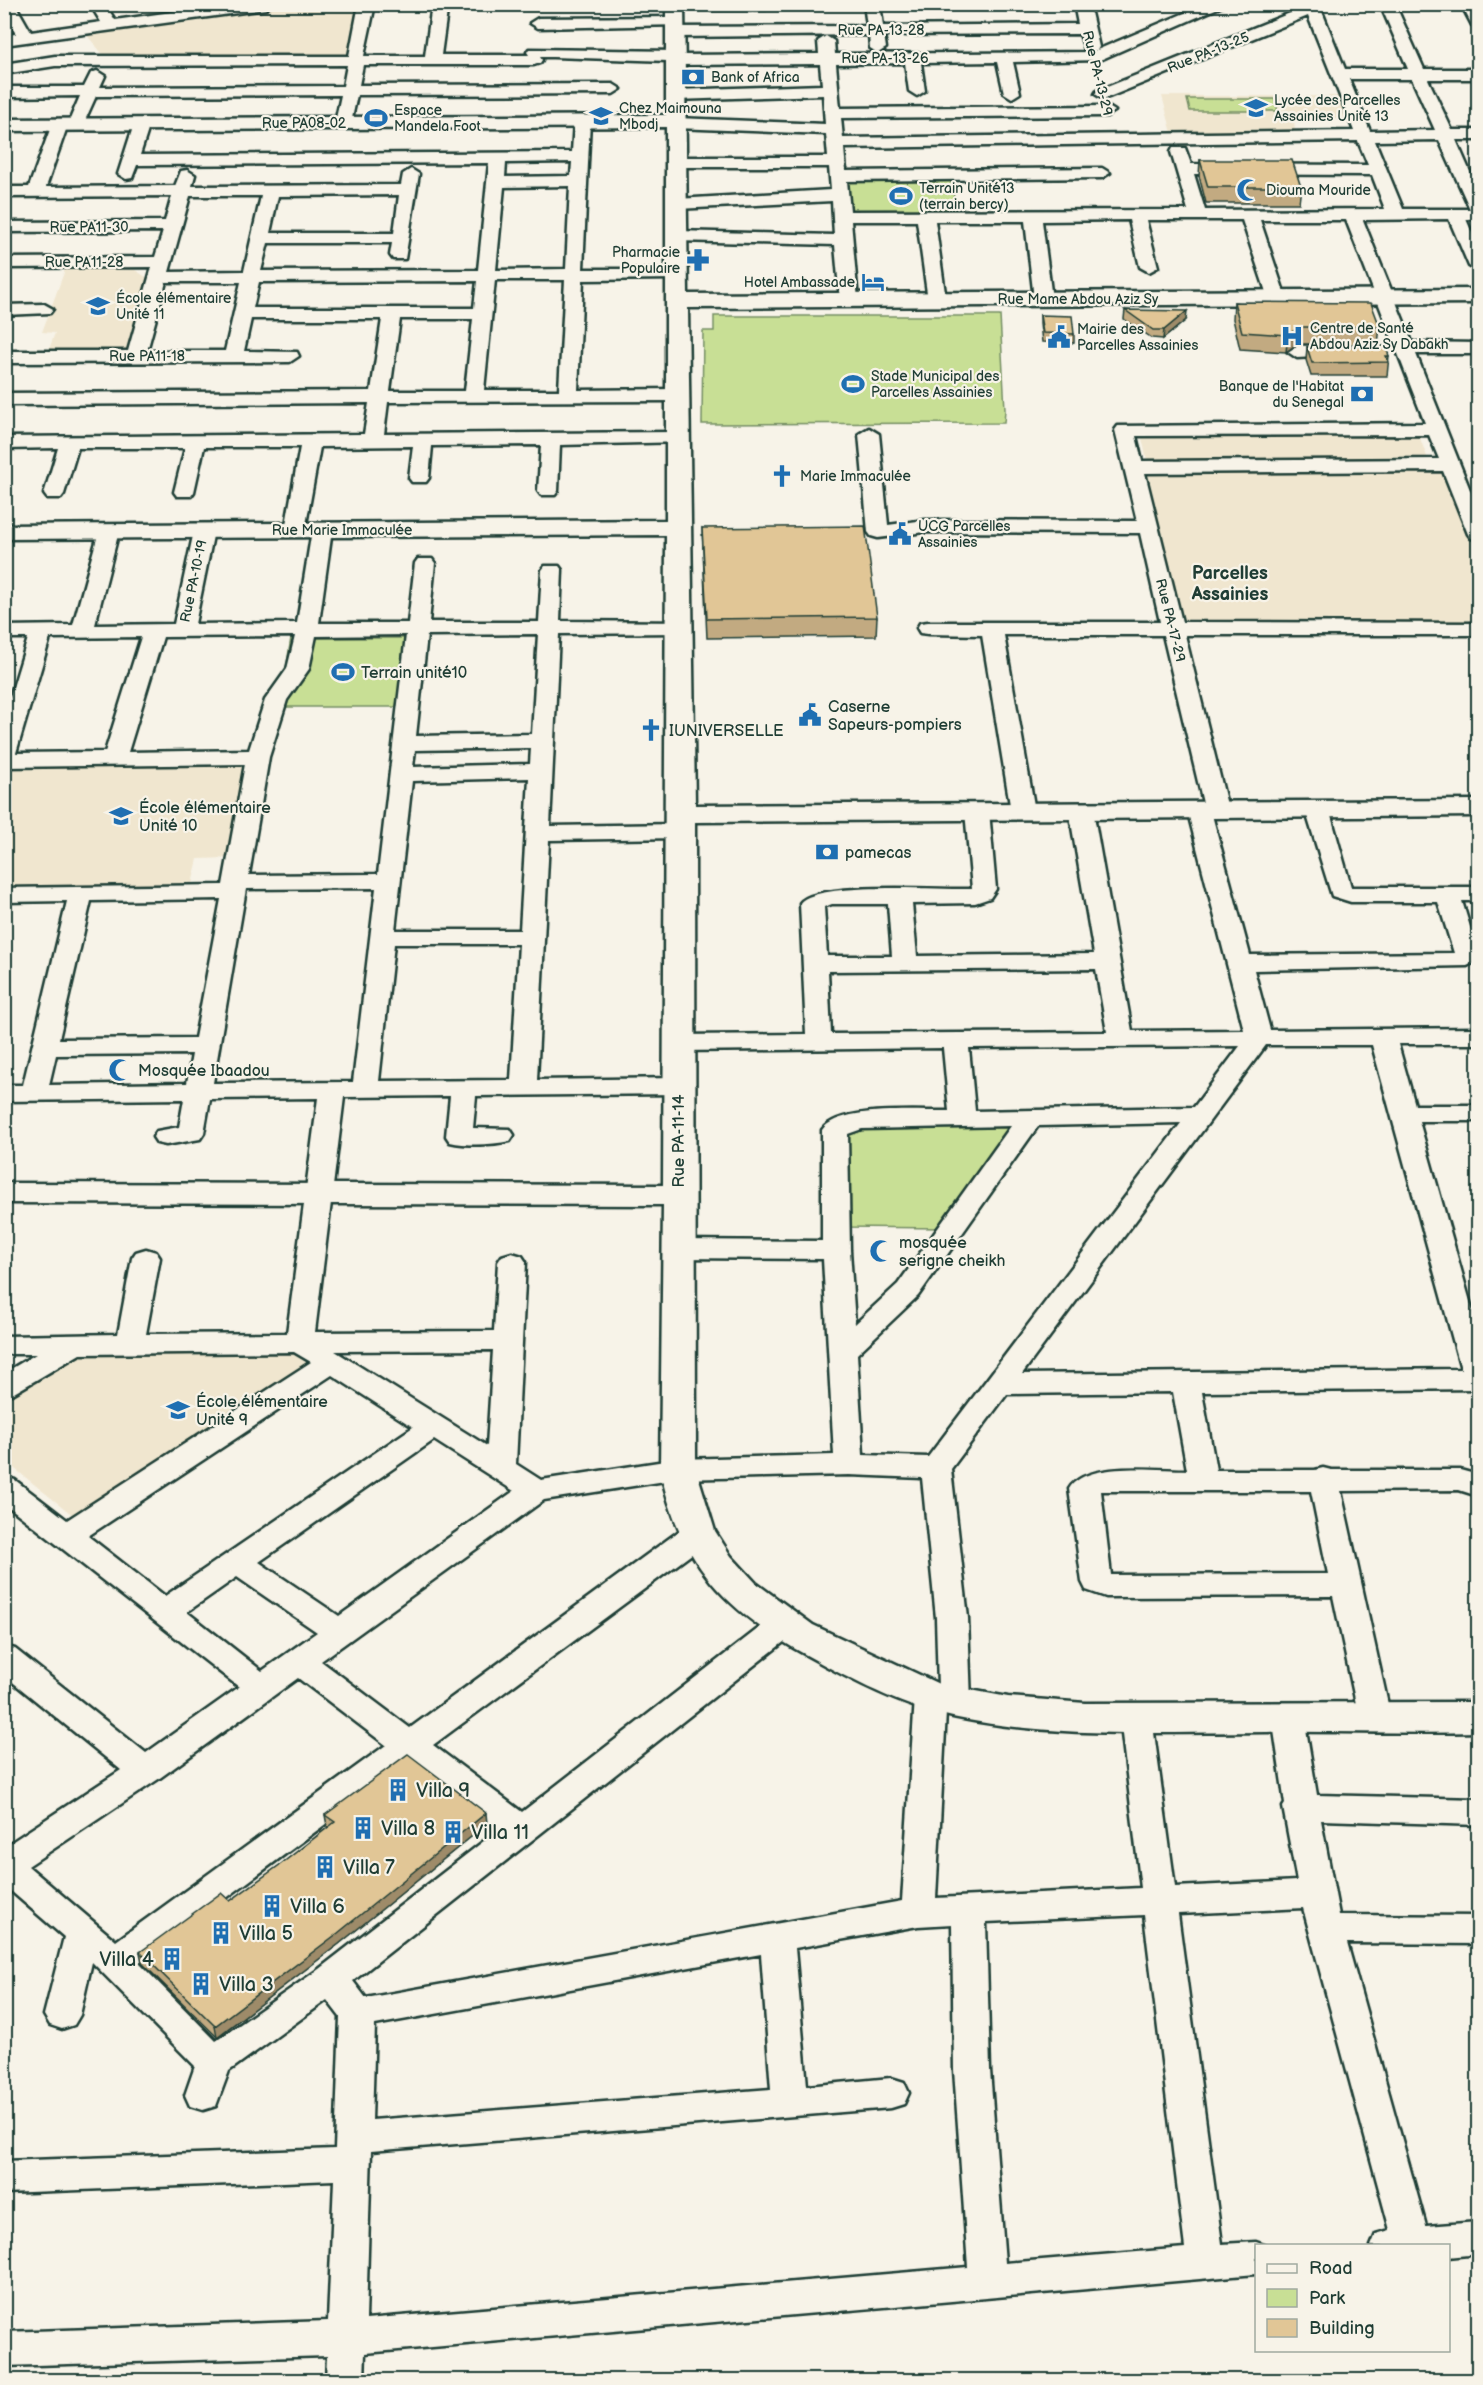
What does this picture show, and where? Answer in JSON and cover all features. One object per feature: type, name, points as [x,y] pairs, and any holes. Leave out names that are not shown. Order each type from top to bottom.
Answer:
[{"type":"street","points":[[7,4],[26,37]]},
{"type":"street","points":[[97,4],[111,25]]},
{"type":"street","points":[[4,39],[111,25],[196,9],[266,4]]},
{"type":"street","points":[[343,158],[350,90],[367,5],[396,4]]},
{"type":"street","points":[[432,61],[441,4]]},
{"type":"street","points":[[528,122],[540,4]]},
{"type":"street","points":[[538,23],[675,16],[766,4]]},
{"type":"street","points":[[872,4],[880,58]]},
{"type":"street","name":"Rue PA-13-29","points":[[1081,4],[1114,139]]},
{"type":"street","points":[[1094,57],[1220,4]]},
{"type":"street","points":[[1387,4],[1479,208]]},
{"type":"street","points":[[1468,4],[1479,24]]},
{"type":"street","points":[[1283,8],[1309,9],[1339,74],[1396,214]]},
{"type":"street","name":"Rue PA-13-25","points":[[1103,94],[1309,9]]},
{"type":"street","name":"Rue PA-13-28","points":[[675,16],[825,31],[1087,29]]},
{"type":"street","name":"Rue PA-11-14","points":[[675,16],[680,627],[678,1468],[685,1504],[697,1534],[721,1572],[748,1599],[783,1626],[943,1700],[1026,1714],[1136,1718],[1479,1717]]},
{"type":"street","points":[[36,192],[68,124],[90,92],[103,62],[77,30]]},
{"type":"street","points":[[825,31],[849,300]]},
{"type":"street","name":"Rue PA-13-26","points":[[4,69],[55,62],[432,61],[602,51],[617,55],[676,58],[1094,57]]},
{"type":"street","points":[[912,58],[917,91]]},
{"type":"street","points":[[1004,58],[1012,93]]},
{"type":"street","points":[[1339,74],[1479,74]]},
{"type":"street","points":[[4,92],[613,88]]},
{"type":"street","points":[[676,95],[830,90]]},
{"type":"street","points":[[834,129],[1107,111]]},
{"type":"street","points":[[568,396],[582,122]]},
{"type":"street","points":[[676,122],[1114,139],[1479,135]]},
{"type":"street","name":"Rue PA08-02","points":[[4,125],[676,122]]},
{"type":"street","points":[[120,192],[141,124]]},
{"type":"street","points":[[1175,137],[1198,214]]},
{"type":"street","points":[[1107,194],[1102,173],[1114,139]]},
{"type":"street","points":[[130,160],[580,157]]},
{"type":"street","points":[[396,275],[414,158]]},
{"type":"street","points":[[474,396],[498,158]]},
{"type":"street","points":[[136,357],[192,159]]},
{"type":"street","points":[[676,162],[954,175],[1102,173]]},
{"type":"street","points":[[1185,169],[1378,170]]},
{"type":"street","points":[[1042,174],[1047,195]]},
{"type":"street","points":[[954,175],[960,215]]},
{"type":"street","points":[[495,182],[579,181]]},
{"type":"street","points":[[4,192],[409,190]]},
{"type":"street","points":[[233,356],[271,191]]},
{"type":"street","points":[[677,204],[840,195]]},
{"type":"street","points":[[841,216],[1479,213]]},
{"type":"street","points":[[1249,214],[1277,298]]},
{"type":"street","points":[[1352,214],[1451,465],[1475,513],[1479,534]]},
{"type":"street","points":[[1455,214],[1476,255]]},
{"type":"street","points":[[925,215],[937,300]]},
{"type":"street","points":[[1033,215],[1043,299]]},
{"type":"street","points":[[1136,215],[1149,267]]},
{"type":"street","name":"Rue PA11-30","points":[[4,227],[173,226]]},
{"type":"street","points":[[677,236],[844,240]]},
{"type":"street","points":[[260,238],[402,238]]},
{"type":"street","name":"Rue PA11-28","points":[[4,263],[161,269],[251,276],[677,274]]},
{"type":"street","name":"Rue Mame Abdou Aziz Sy","points":[[677,301],[1479,296]]},
{"type":"street","points":[[4,310],[44,309]]},
{"type":"street","points":[[373,440],[392,313]]},
{"type":"street","points":[[243,314],[482,313]]},
{"type":"street","points":[[282,398],[298,314]]},
{"type":"street","points":[[1384,351],[1479,348]]},
{"type":"street","points":[[1297,352],[1363,351]]},
{"type":"street","name":"Rue PA11-18","points":[[4,357],[290,356]]},
{"type":"street","points":[[4,399],[678,395]]},
{"type":"street","points":[[139,442],[155,398]]},
{"type":"street","points":[[184,492],[198,398]]},
{"type":"street","name":"Rue PA-17-29","points":[[1259,1038],[1240,963],[1173,628],[1125,430],[1437,429]]},
{"type":"street","points":[[869,434],[878,532],[925,526],[1148,527]]},
{"type":"street","points":[[4,442],[678,438]]},
{"type":"street","points":[[548,491],[551,439]]},
{"type":"street","points":[[295,530],[311,440]]},
{"type":"street","points":[[419,478],[423,440]]},
{"type":"street","points":[[54,494],[70,442]]},
{"type":"street","points":[[1134,467],[1451,465]]},
{"type":"street","name":"Rue Marie Immaculée","points":[[4,532],[679,527]]},
{"type":"street","points":[[166,1137],[190,1133],[258,758],[276,700],[298,669],[307,630],[322,530]]},
{"type":"street","points":[[82,632],[109,531]]},
{"type":"street","name":"Rue PA-10-19","points":[[183,631],[204,531]]},
{"type":"street","points":[[364,1089],[425,563]]},
{"type":"street","points":[[524,1088],[552,570]]},
{"type":"street","points":[[4,632],[680,627]]},
{"type":"street","points":[[928,628],[1479,629]]},
{"type":"street","points":[[993,628],[1023,811]]},
{"type":"street","points":[[114,759],[154,631]]},
{"type":"street","points":[[41,632],[15,681],[6,748],[114,759],[258,758]]},
{"type":"street","points":[[404,743],[543,741]]},
{"type":"street","points":[[401,774],[541,771]]},
{"type":"street","points":[[538,833],[680,822],[977,812],[1479,808]]},
{"type":"street","points":[[1317,809],[1340,891],[1351,895],[1479,894]]},
{"type":"street","points":[[1081,810],[1121,1040]]},
{"type":"street","points":[[819,1042],[812,903],[830,897],[975,896],[982,893],[984,889],[977,812]]},
{"type":"street","points":[[4,895],[81,894],[388,881]]},
{"type":"street","points":[[34,1092],[81,894]]},
{"type":"street","points":[[1240,963],[1458,961],[1464,958],[1466,953],[1448,894]]},
{"type":"street","points":[[899,896],[905,963]]},
{"type":"street","points":[[382,937],[532,937]]},
{"type":"street","points":[[814,964],[1108,961]]},
{"type":"street","points":[[678,1044],[1479,1036]]},
{"type":"street","points":[[999,1384],[1478,1378],[1466,1288],[1404,1113],[1383,1037]]},
{"type":"street","points":[[918,1912],[952,1618],[936,1468],[1259,1038]]},
{"type":"street","points":[[955,1041],[963,1117]]},
{"type":"street","points":[[45,1047],[206,1046]]},
{"type":"street","points":[[4,1092],[678,1086]]},
{"type":"street","points":[[464,1088],[459,1136],[501,1135]]},
{"type":"street","points":[[300,1342],[332,1090]]},
{"type":"street","points":[[1404,1113],[1479,1113]]},
{"type":"street","points":[[849,1466],[836,1250],[835,1130],[859,1121],[963,1117],[1202,1115]]},
{"type":"street","points":[[842,1352],[908,1290],[1031,1117]]},
{"type":"street","points":[[4,1192],[29,1195],[318,1197],[678,1195]]},
{"type":"street","points":[[678,1249],[836,1250]]},
{"type":"street","points":[[130,1344],[146,1258]]},
{"type":"street","points":[[501,1468],[512,1262]]},
{"type":"street","points":[[4,1345],[508,1340]]},
{"type":"street","points":[[300,1342],[536,1491]]},
{"type":"street","points":[[4,1386],[74,1344]]},
{"type":"street","points":[[67,1535],[330,1362]]},
{"type":"street","points":[[1186,1382],[1203,1479]]},
{"type":"street","points":[[166,1611],[433,1427]]},
{"type":"street","points":[[214,2062],[115,1961],[5,1865],[145,1771],[536,1491],[678,1468],[849,1466],[936,1468]]},
{"type":"street","points":[[1323,1478],[1375,1718]]},
{"type":"street","points":[[1346,1585],[1114,1588],[1097,1582],[1084,1489],[1100,1481],[1323,1478],[1460,1480],[1479,1486]]},
{"type":"street","points":[[4,1487],[261,1687]]},
{"type":"street","points":[[115,1961],[697,1534]]},
{"type":"street","points":[[237,1562],[339,1631]]},
{"type":"street","points":[[203,2095],[214,2062],[331,1979],[783,1626]]},
{"type":"street","points":[[4,1657],[145,1771]]},
{"type":"street","points":[[298,1661],[522,1830]]},
{"type":"street","points":[[1288,1717],[1300,1807],[1316,1894],[1401,2244],[1479,2238]]},
{"type":"street","points":[[1136,1718],[1206,2262]]},
{"type":"street","points":[[1300,1807],[1479,1812]]},
{"type":"street","points":[[358,2014],[918,1912],[1316,1894]]},
{"type":"street","points":[[969,1909],[972,2070],[988,2282]]},
{"type":"street","points":[[1326,1929],[1479,1930]]},
{"type":"street","points":[[62,2015],[82,1933]]},
{"type":"street","points":[[777,1939],[790,2103]]},
{"type":"street","points":[[331,1979],[358,2014],[345,2380]]},
{"type":"street","points":[[4,2177],[353,2150],[891,2093]]},
{"type":"street","points":[[4,2349],[345,2338],[1255,2258]]},
{"type":"shaded area","points":[[282,5],[358,5],[347,59],[107,59],[84,32]]},
{"type":"shaded area","name":"Lycée des Parcelles Assainies Unité 13","points":[[1162,96],[1344,96],[1352,119],[1294,120],[1295,132],[1172,133]]},
{"type":"shaded area","name":"École élémentaire Unité 11","points":[[66,267],[135,270],[151,280],[131,351],[48,352],[55,333],[42,332]]},
{"type":"shaded area","points":[[1418,433],[1429,462],[1148,464],[1141,434]]},
{"type":"shaded area","points":[[1140,470],[1446,470],[1478,557],[1478,624],[1175,625]]},
{"type":"shaded area","name":"École élémentaire Unité 10","points":[[247,762],[230,858],[198,859],[191,888],[5,889],[4,774],[8,763]]},
{"type":"shaded area","points":[[89,1349],[285,1349],[312,1364],[75,1517],[5,1461],[5,1400]]},
{"type":"green space","points":[[1187,99],[1275,99],[1278,111],[1190,111]]},
{"type":"green space","name":"Terrain Unité13 (terrain bercy)","points":[[950,177],[957,214],[851,215],[847,178]]},
{"type":"green space","name":"Stade Municipal des Parcelles Assainies","points":[[714,316],[1000,316],[1004,423],[702,424],[703,331],[714,331]]},
{"type":"green space","name":"Terrain unité10","points":[[291,638],[406,638],[396,707],[280,707]]},
{"type":"green space","points":[[1018,1124],[945,1228],[843,1227],[843,1129]]},
{"type":"building","points":[[1200,160],[1292,160],[1301,187],[1208,187]]},
{"type":"building","points":[[1234,302],[1371,303],[1380,327],[1299,327],[1288,335],[1242,332]]},
{"type":"building","points":[[1125,310],[1187,311],[1164,330],[1153,330]]},
{"type":"building","points":[[1040,315],[1072,316],[1074,334],[1043,333]]},
{"type":"building","points":[[1386,346],[1389,356],[1386,356],[1389,362],[1312,363],[1307,347]]},
{"type":"building","points":[[865,526],[877,617],[707,619],[702,528]]},
{"type":"building","points":[[408,1754],[486,1813],[338,1933],[215,2026],[140,1952],[221,1893],[230,1901],[281,1864],[335,1822],[325,1815]]},
{"type":"place","name":"Bank of Africa","points":[[693,77]]},
{"type":"place","name":"Lycée des Parcelles Assainies Unité 13","points":[[1256,108]]},
{"type":"place","name":"Chez Maimouna Mbodj","points":[[601,116]]},
{"type":"place","name":"Espace Mandela Foot","points":[[376,118]]},
{"type":"place","name":"Diouma Mouride","points":[[1248,190]]},
{"type":"place","name":"Terrain Unité13 (terrain bercy)","points":[[901,196]]},
{"type":"place","name":"Pharmacie Populaire","points":[[698,260]]},
{"type":"place","name":"Hotel Ambassade","points":[[873,282]]},
{"type":"place","name":"École élémentaire Unité 11","points":[[98,306]]},
{"type":"place","name":"Centre de Santé Abdou Aziz Sy Dabakh","points":[[1292,336]]},
{"type":"place","name":"Mairie des Parcelles Assainies","points":[[1059,337]]},
{"type":"place","name":"Stade Municipal des Parcelles Assainies","points":[[853,384]]},
{"type":"place","name":"Banque de l'Habitat du Senegal","points":[[1362,394]]},
{"type":"place","name":"Marie Immaculée","points":[[782,476]]},
{"type":"place","name":"UCG Parcelles Assainies","points":[[900,534]]},
{"type":"place","name":"Terrain unité10","points":[[343,672]]},
{"type":"place","name":"Caserne Sapeurs-pompiers","points":[[810,715]]},
{"type":"place","name":"IUNIVERSELLE","points":[[651,730]]},
{"type":"place","name":"École élémentaire Unité 10","points":[[121,816]]},
{"type":"place","name":"pamecas","points":[[827,852]]},
{"type":"place","name":"Mosquée Ibaadou","points":[[120,1070]]},
{"type":"place","name":"mosquée serigne cheikh","points":[[881,1251]]},
{"type":"place","name":"École élémentaire Unité 9","points":[[178,1410]]},
{"type":"place","name":"Villa 9","points":[[398,1790]]},
{"type":"place","name":"Villa 8","points":[[363,1828]]},
{"type":"place","name":"Villa 11","points":[[453,1832]]},
{"type":"place","name":"Villa 7","points":[[325,1867]]},
{"type":"place","name":"Villa 6","points":[[272,1906]]},
{"type":"place","name":"Villa 5","points":[[221,1933]]},
{"type":"place","name":"Villa 4","points":[[172,1959]]},
{"type":"place","name":"Villa 3","points":[[201,1984]]},
{"type":"district","name":"Parcelles Assainies","points":[[1230,583]]}]
